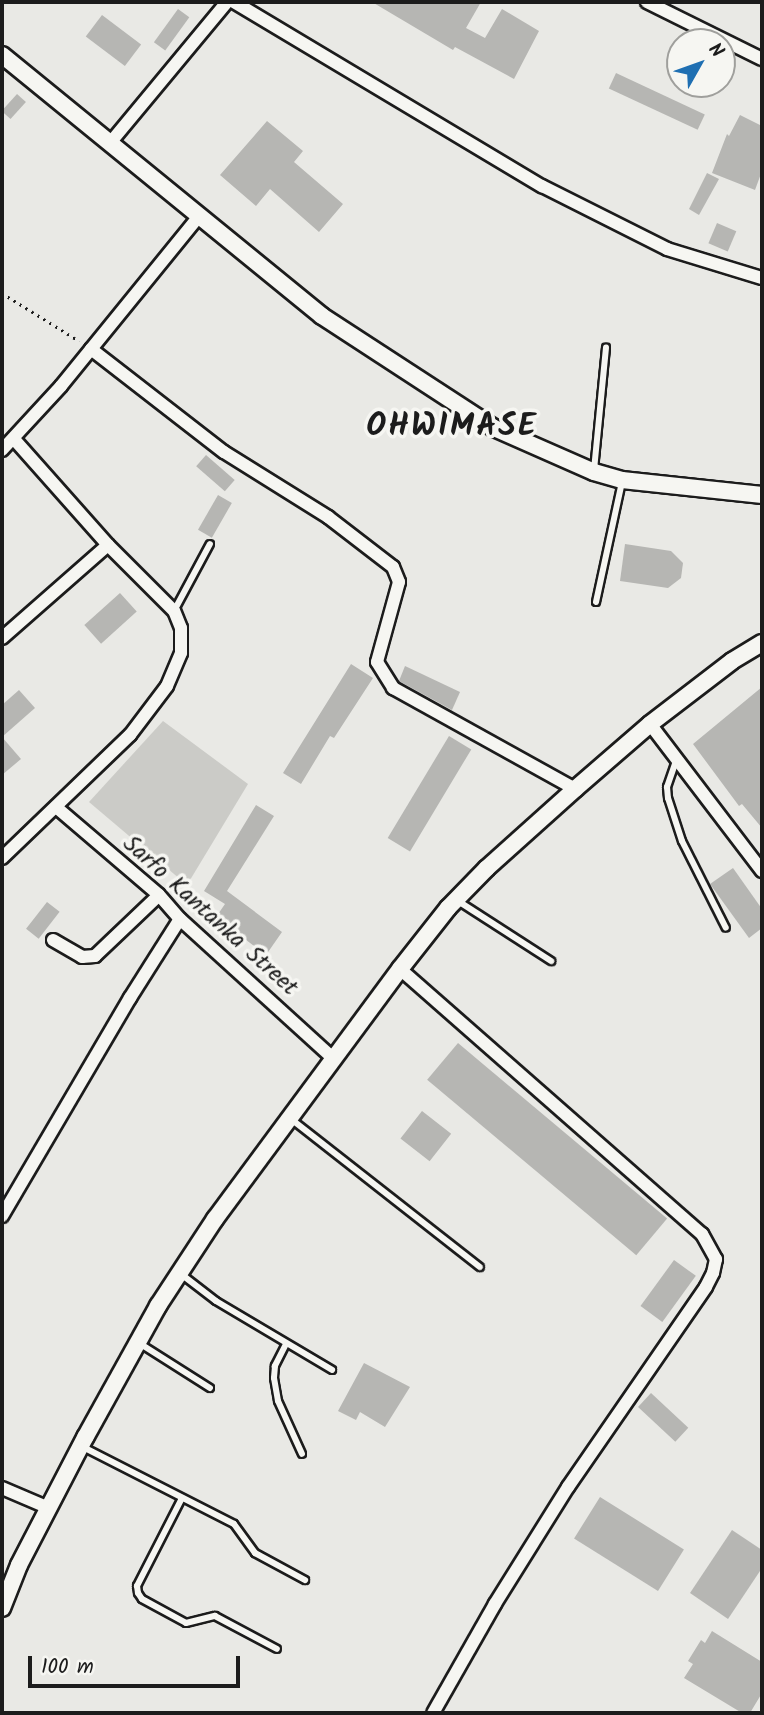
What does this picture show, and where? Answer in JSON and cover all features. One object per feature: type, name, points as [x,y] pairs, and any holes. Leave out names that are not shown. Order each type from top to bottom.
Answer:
[{"type":"street","points":[[110,143],[227,2]]},
{"type":"street","points":[[234,2],[542,186],[667,249],[762,278]]},
{"type":"street","points":[[647,2],[762,59]]},
{"type":"street","points":[[2,55],[322,316],[494,428],[594,472],[622,480],[762,495]]},
{"type":"street","points":[[2,450],[91,349],[199,216]]},
{"type":"street","points":[[91,349],[224,452],[328,517],[393,566],[399,582],[377,662],[393,688],[575,789]]},
{"type":"street","points":[[2,858],[130,735],[167,686],[181,653],[181,628],[174,611],[108,545],[14,439]]},
{"type":"street","points":[[2,638],[108,545]]},
{"type":"street","points":[[2,1608],[81,1446],[179,1273],[215,1219],[400,969],[456,900],[575,789],[650,723],[732,661],[762,643]]},
{"type":"street","points":[[650,723],[762,872]]},
{"type":"street","name":"Sarfo Kantanka Street","points":[[56,807],[159,895],[180,919],[334,1059]]},
{"type":"street","points":[[53,940],[82,957],[95,956],[159,895]]},
{"type":"street","points":[[2,1216],[130,998],[180,919]]},
{"type":"street","points":[[400,969],[702,1234],[716,1259],[706,1287],[568,1488],[495,1604],[433,1713]]},
{"type":"street","points":[[2,1488],[49,1508]]},
{"type":"lane","points":[[594,472],[598,455],[606,348]]},
{"type":"lane","points":[[596,602],[622,480]]},
{"type":"lane","points":[[174,611],[210,544]]},
{"type":"lane","points":[[678,757],[667,787],[667,798],[682,841],[726,928]]},
{"type":"lane","points":[[456,900],[551,961]]},
{"type":"lane","points":[[290,1118],[480,1267]]},
{"type":"lane","points":[[179,1273],[216,1301],[332,1370]]},
{"type":"lane","points":[[138,1342],[209,1388]]},
{"type":"lane","points":[[286,1344],[275,1366],[274,1378],[278,1401],[302,1454]]},
{"type":"lane","points":[[81,1446],[234,1524],[255,1553],[305,1580]]},
{"type":"lane","points":[[182,1498],[137,1586],[138,1593],[142,1599],[186,1623],[215,1616],[277,1649]]},
{"type":"path","points":[[2,293],[91,349]]},
{"type":"shaded area","points":[[163,721],[248,784],[187,885],[89,802]]},
{"type":"building","points":[[372,2],[481,2],[466,28],[485,38],[502,9],[539,31],[514,79],[455,47],[453,50]]},
{"type":"building","points":[[178,9],[189,17],[165,50],[154,42]]},
{"type":"building","points":[[102,15],[141,44],[125,66],[86,37]]},
{"type":"building","points":[[616,73],[705,114],[698,130],[609,88]]},
{"type":"building","points":[[17,94],[26,102],[11,119],[2,111]]},
{"type":"building","points":[[740,115],[762,126],[762,171],[755,190],[712,173],[727,134],[729,136]]},
{"type":"building","points":[[267,121],[303,151],[294,162],[343,204],[319,232],[270,189],[256,206],[220,175]]},
{"type":"building","points":[[707,173],[719,179],[699,215],[689,209]]},
{"type":"building","points":[[717,223],[736,231],[728,251],[708,243]]},
{"type":"building","points":[[206,455],[235,480],[225,491],[196,466]]},
{"type":"building","points":[[218,495],[232,503],[212,538],[198,530]]},
{"type":"building","points":[[625,544],[671,551],[683,563],[681,578],[668,588],[620,581]]},
{"type":"building","points":[[120,593],[137,612],[101,644],[84,625]]},
{"type":"building","points":[[351,664],[373,678],[334,738],[330,736],[301,784],[283,773]]},
{"type":"building","points":[[405,666],[460,692],[452,710],[399,681]]},
{"type":"building","points":[[762,687],[762,828],[742,804],[739,806],[693,744]]},
{"type":"building","points":[[19,690],[35,708],[2,737],[2,705]]},
{"type":"building","points":[[449,736],[471,749],[410,851],[388,838]]},
{"type":"building","points":[[2,737],[21,759],[2,775]]},
{"type":"building","points":[[256,805],[274,816],[227,891],[282,932],[266,955],[216,917],[225,904],[204,891]]},
{"type":"building","points":[[733,868],[762,909],[762,928],[749,938],[710,884]]},
{"type":"building","points":[[47,902],[60,912],[39,939],[26,929]]},
{"type":"building","points":[[458,1043],[667,1218],[636,1255],[427,1080]]},
{"type":"building","points":[[422,1111],[451,1134],[430,1161],[400,1139]]},
{"type":"building","points":[[674,1260],[696,1276],[662,1322],[640,1306]]},
{"type":"building","points":[[364,1363],[410,1387],[385,1427],[360,1412],[356,1420],[338,1411]]},
{"type":"building","points":[[651,1393],[688,1428],[675,1442],[638,1407]]},
{"type":"building","points":[[600,1497],[684,1549],[658,1591],[574,1539]]},
{"type":"building","points":[[732,1530],[762,1550],[762,1568],[728,1619],[690,1593]]},
{"type":"building","points":[[712,1631],[762,1662],[762,1693],[750,1713],[742,1713],[684,1678],[693,1664],[688,1661],[701,1640],[705,1643]]},
{"type":"district","name":"OHWIMASE","points":[[452,427]]}]
